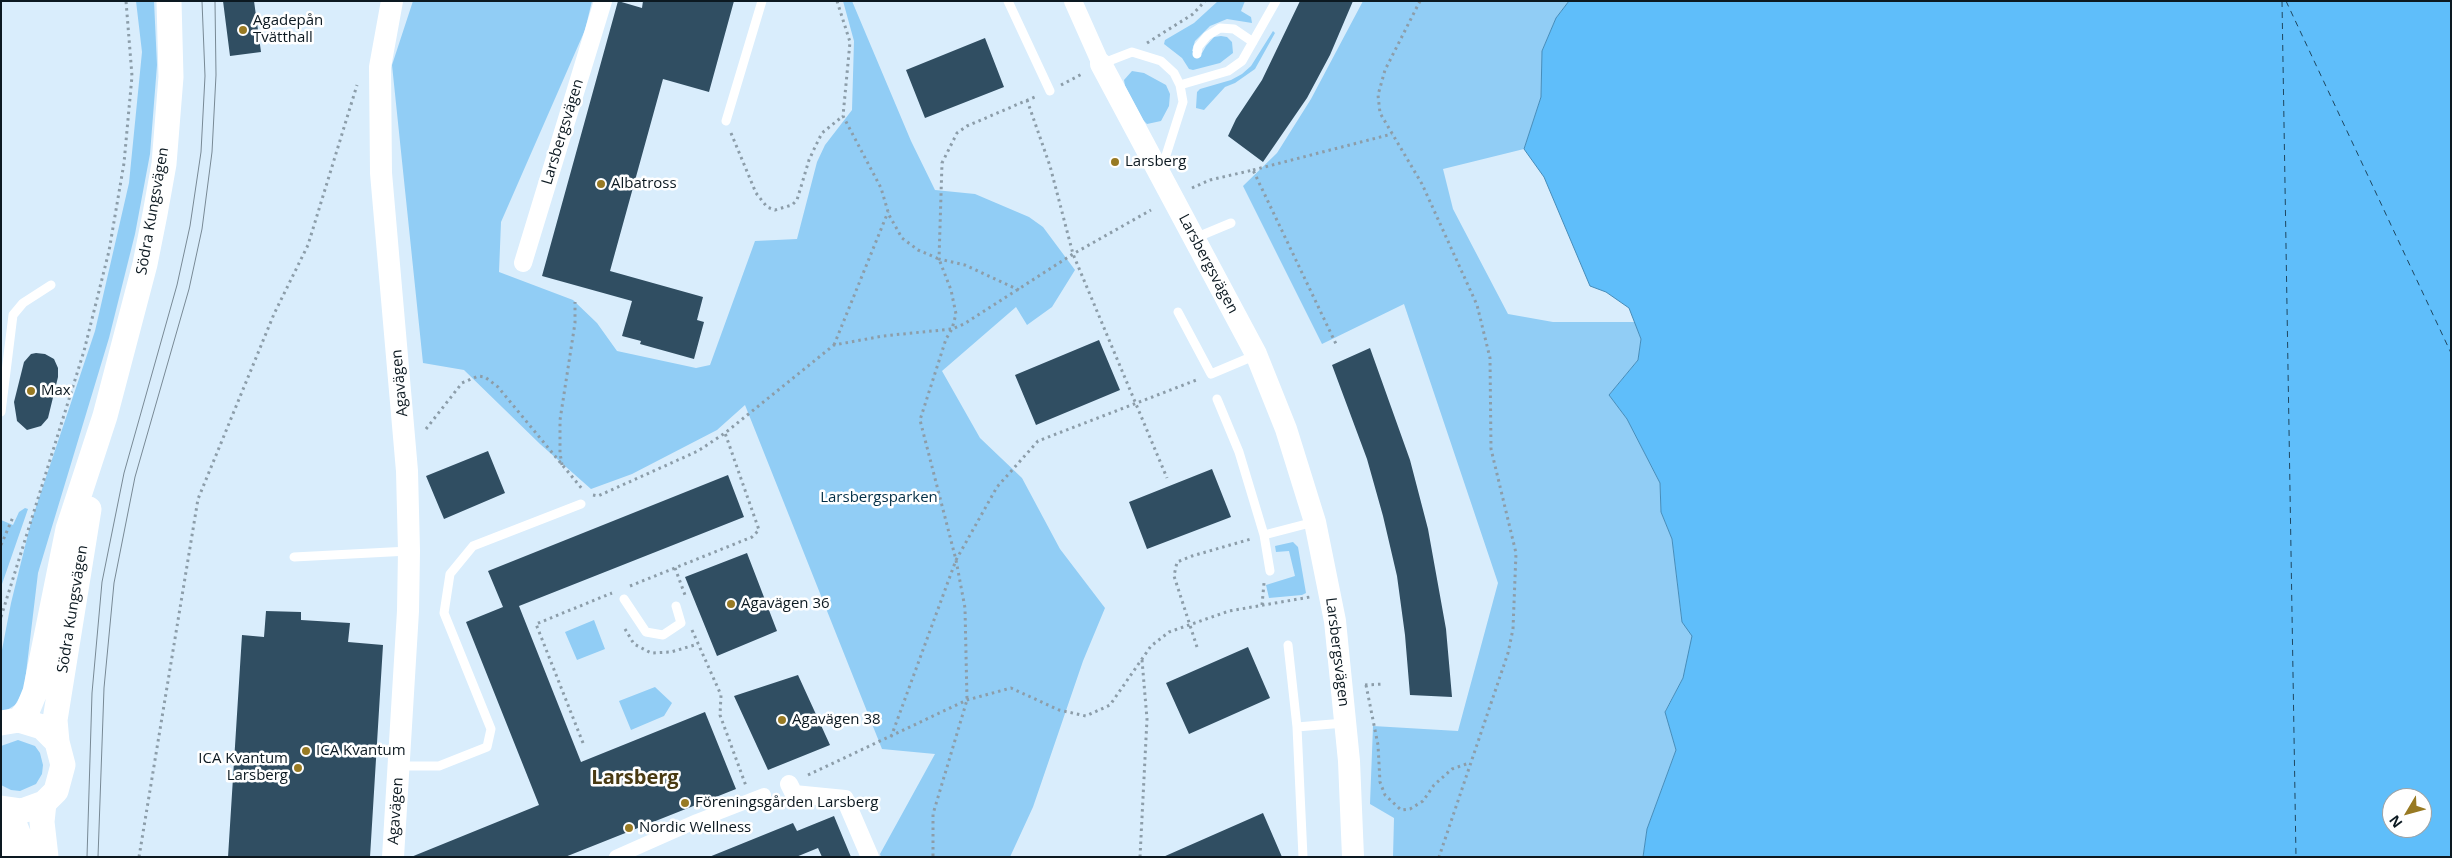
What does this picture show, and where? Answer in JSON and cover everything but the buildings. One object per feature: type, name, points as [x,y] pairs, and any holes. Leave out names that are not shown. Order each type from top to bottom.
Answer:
[{"type":"main road","name":"Södra Kungsvägen","points":[[6,722],[28,709],[35,692],[68,529],[105,416],[145,264],[164,164],[171,77],[169,1]]},
{"type":"main road","name":"Södra Kungsvägen","points":[[44,802],[56,791],[62,773],[62,757],[57,742],[54,720],[105,416]]},
{"type":"main road","name":"Södra Kungsvägen","points":[[6,722],[42,727],[57,742]]},
{"type":"main road","points":[[1,808],[25,810],[44,802],[42,822],[46,857]]},
{"type":"main road","points":[[1,808],[16,828],[23,845],[25,857]]},
{"type":"main road","points":[[1,842],[8,857]]},
{"type":"street","name":"Agavägen","points":[[392,1],[380,68],[380,173],[407,471],[409,550],[393,857]]},
{"type":"street","name":"Larsbergsvägen","points":[[523,263],[603,1]]},
{"type":"street","name":"Larsbergsvägen","points":[[1073,1],[1101,64],[1256,354],[1286,429],[1314,522],[1335,621],[1346,723],[1352,857]]},
{"type":"street","points":[[789,784],[794,794],[845,799],[870,857]]},
{"type":"street","points":[[616,857],[697,821],[758,798]]},
{"type":"lane","points":[[726,121],[762,1]]},
{"type":"lane","points":[[1008,1],[1050,90]]},
{"type":"lane","points":[[1180,85],[1228,71],[1242,61],[1276,1]]},
{"type":"lane","points":[[1197,54],[1198,47],[1207,36],[1220,28],[1234,29],[1253,42]]},
{"type":"lane","points":[[1101,64],[1132,52],[1161,61],[1174,73],[1180,85],[1183,102],[1160,175]]},
{"type":"lane","points":[[1195,238],[1231,223]]},
{"type":"lane","points":[[1,412],[14,315],[23,302],[50,285]]},
{"type":"lane","points":[[1178,312],[1210,374],[1256,354]]},
{"type":"lane","points":[[1217,399],[1239,452],[1264,535],[1270,571]]},
{"type":"lane","name":"Agavägen","points":[[399,766],[439,766],[487,747],[491,729],[444,613],[450,574],[472,546],[581,504]]},
{"type":"lane","points":[[1264,535],[1314,522]]},
{"type":"lane","points":[[294,557],[409,550]]},
{"type":"lane","points":[[624,599],[646,632],[663,635],[682,623],[676,606]]},
{"type":"lane","points":[[1288,645],[1297,728],[1303,857]]},
{"type":"lane","name":"Larsbergsvägen","points":[[1297,728],[1346,723]]},
{"type":"path","points":[[1,617],[84,351],[109,251],[124,163],[132,76],[126,1]]},
{"type":"path","points":[[837,1],[850,42],[843,116],[881,188],[888,210],[902,238],[918,250],[939,259],[965,265],[1019,290]]},
{"type":"path","points":[[1132,52],[1193,14],[1205,1]]},
{"type":"path","points":[[1420,1],[1385,70],[1378,95],[1380,113],[1422,184],[1478,305],[1490,358],[1491,449],[1516,553],[1512,637],[1439,857]]},
{"type":"path","points":[[933,857],[933,814],[968,700],[965,608],[956,560],[920,420],[956,314],[951,290],[939,259],[942,163],[957,133],[967,126],[1050,90],[1101,64]]},
{"type":"path","points":[[139,857],[198,499],[274,314],[308,245],[356,90]]},
{"type":"path","points":[[1026,100],[1050,166],[1073,254],[1167,478]]},
{"type":"path","points":[[726,121],[756,193],[767,207],[775,210],[792,205],[797,200],[822,133],[843,116]]},
{"type":"path","points":[[1191,188],[1210,180],[1392,134]]},
{"type":"path","points":[[1253,170],[1336,344]]},
{"type":"path","points":[[834,345],[888,210]]},
{"type":"path","points":[[422,434],[455,390],[470,379],[484,377],[498,387],[579,486],[588,494],[598,496],[698,451],[725,433],[834,345],[883,336],[952,329],[964,324],[1073,254],[1151,210]]},
{"type":"path","points":[[562,466],[560,420],[575,323],[575,302]]},
{"type":"path","points":[[890,738],[956,560],[997,487],[1038,441],[1210,374]]},
{"type":"path","points":[[628,586],[752,537],[759,530],[725,433]]},
{"type":"path","points":[[1,545],[13,517]]},
{"type":"path","points":[[1198,647],[1174,576],[1177,562],[1264,535]]},
{"type":"path","points":[[674,568],[685,596]]},
{"type":"path","points":[[1262,605],[1262,586],[1270,571]]},
{"type":"path","points":[[583,744],[536,624],[619,590]]},
{"type":"path","points":[[789,784],[968,700],[1011,688],[1059,710],[1086,716],[1110,705],[1152,646],[1170,632],[1229,611],[1330,594]]},
{"type":"path","points":[[692,625],[693,634],[721,695],[720,714],[758,798]]},
{"type":"path","points":[[1140,857],[1147,719],[1142,659]]},
{"type":"path","points":[[1366,685],[1378,745],[1380,782],[1386,795],[1401,810],[1410,809],[1423,800],[1434,785],[1452,769],[1470,763]]},
{"type":"green space","points":[[136,1],[154,1],[157,65],[150,154],[135,234],[109,338],[38,573],[24,690],[15,705],[4,712],[1,711],[1,655],[11,603],[31,522],[95,331],[129,183],[142,52]]},
{"type":"green space","name":"Larsbergsparken","points":[[413,1],[592,1],[585,30],[501,222],[499,272],[573,300],[597,323],[617,351],[696,368],[710,365],[755,241],[797,239],[817,162],[825,145],[852,110],[854,41],[843,1],[852,1],[911,141],[935,190],[975,194],[1029,217],[1043,227],[1075,270],[1052,307],[1027,325],[1016,307],[942,371],[980,438],[1022,478],[1060,549],[1105,608],[1083,661],[1033,807],[1010,857],[881,857],[880,854],[935,754],[882,749],[745,405],[717,430],[632,474],[591,489],[540,444],[464,370],[423,363],[392,65]]},
{"type":"green space","points":[[1218,1],[1245,1],[1241,11],[1251,17],[1252,23],[1227,19],[1210,26],[1195,41],[1192,51],[1202,53],[1214,37],[1221,36],[1227,37],[1232,42],[1233,53],[1220,63],[1193,70],[1189,69],[1182,58],[1164,44],[1165,40],[1194,23]]},
{"type":"green space","points":[[1363,1],[1569,1],[1556,18],[1542,51],[1541,97],[1524,149],[1443,169],[1453,209],[1508,314],[1553,322],[1635,322],[1641,339],[1638,360],[1609,395],[1627,419],[1660,483],[1661,512],[1672,539],[1682,622],[1693,636],[1683,678],[1665,711],[1676,750],[1647,829],[1643,857],[1393,857],[1394,818],[1370,804],[1373,726],[1458,731],[1498,583],[1404,304],[1322,344],[1243,186],[1277,153],[1311,99]]},
{"type":"green space","points":[[1273,31],[1275,33],[1255,69],[1235,83],[1225,87],[1204,110],[1196,108],[1197,92],[1200,89],[1231,80],[1242,74],[1251,66]]},
{"type":"green space","points":[[1132,71],[1144,73],[1166,85],[1170,94],[1169,106],[1161,121],[1147,124],[1143,120],[1125,86],[1124,80]]},
{"type":"green space","points":[[25,508],[28,509],[1,587],[1,520],[13,525],[19,512]]},
{"type":"green space","points":[[1293,542],[1298,547],[1306,593],[1269,598],[1266,585],[1295,576],[1289,551],[1276,552],[1275,546]]},
{"type":"green space","points":[[594,620],[605,649],[577,660],[565,632]]},
{"type":"green space","points":[[655,687],[672,703],[664,716],[631,730],[619,701]]},
{"type":"green space","points":[[18,740],[35,746],[40,753],[43,765],[42,774],[36,784],[20,791],[11,790],[1,785],[1,746]]},
{"type":"shaded area","points":[[1569,1],[2451,1],[2451,857],[1643,857],[1647,829],[1676,750],[1665,712],[1683,678],[1692,636],[1682,622],[1672,539],[1661,512],[1660,483],[1627,419],[1609,395],[1638,360],[1641,339],[1629,308],[1606,292],[1590,286],[1544,177],[1524,149],[1541,97],[1542,51],[1556,18]]},
{"type":"ferry route","points":[[2282,1],[2296,857]]},
{"type":"ferry route","points":[[2286,1],[2451,353]]},
{"type":"tram line","points":[[87,857],[92,693],[102,582],[124,473],[177,285],[190,226],[201,152],[205,76],[202,1]]},
{"type":"tram line","points":[[98,857],[104,688],[114,583],[135,477],[189,289],[202,229],[212,152],[216,75],[215,1]]},
{"type":"place","name":"Agadepån Tvätthall","points":[[243,30]]},
{"type":"place","name":"Larsberg","points":[[1115,162]]},
{"type":"place","name":"Albatross","points":[[601,184]]},
{"type":"place","name":"Max","points":[[31,391]]},
{"type":"place","name":"Agavägen 36","points":[[731,604]]},
{"type":"place","name":"Agavägen 38","points":[[782,720]]},
{"type":"place","name":"ICA Kvantum","points":[[306,751]]},
{"type":"place","name":"ICA Kvantum Larsberg","points":[[298,768]]},
{"type":"place","name":"Föreningsgården Larsberg","points":[[685,803]]},
{"type":"place","name":"Nordic Wellness","points":[[629,828]]},
{"type":"district","name":"Larsberg","points":[[635,778]]}]
